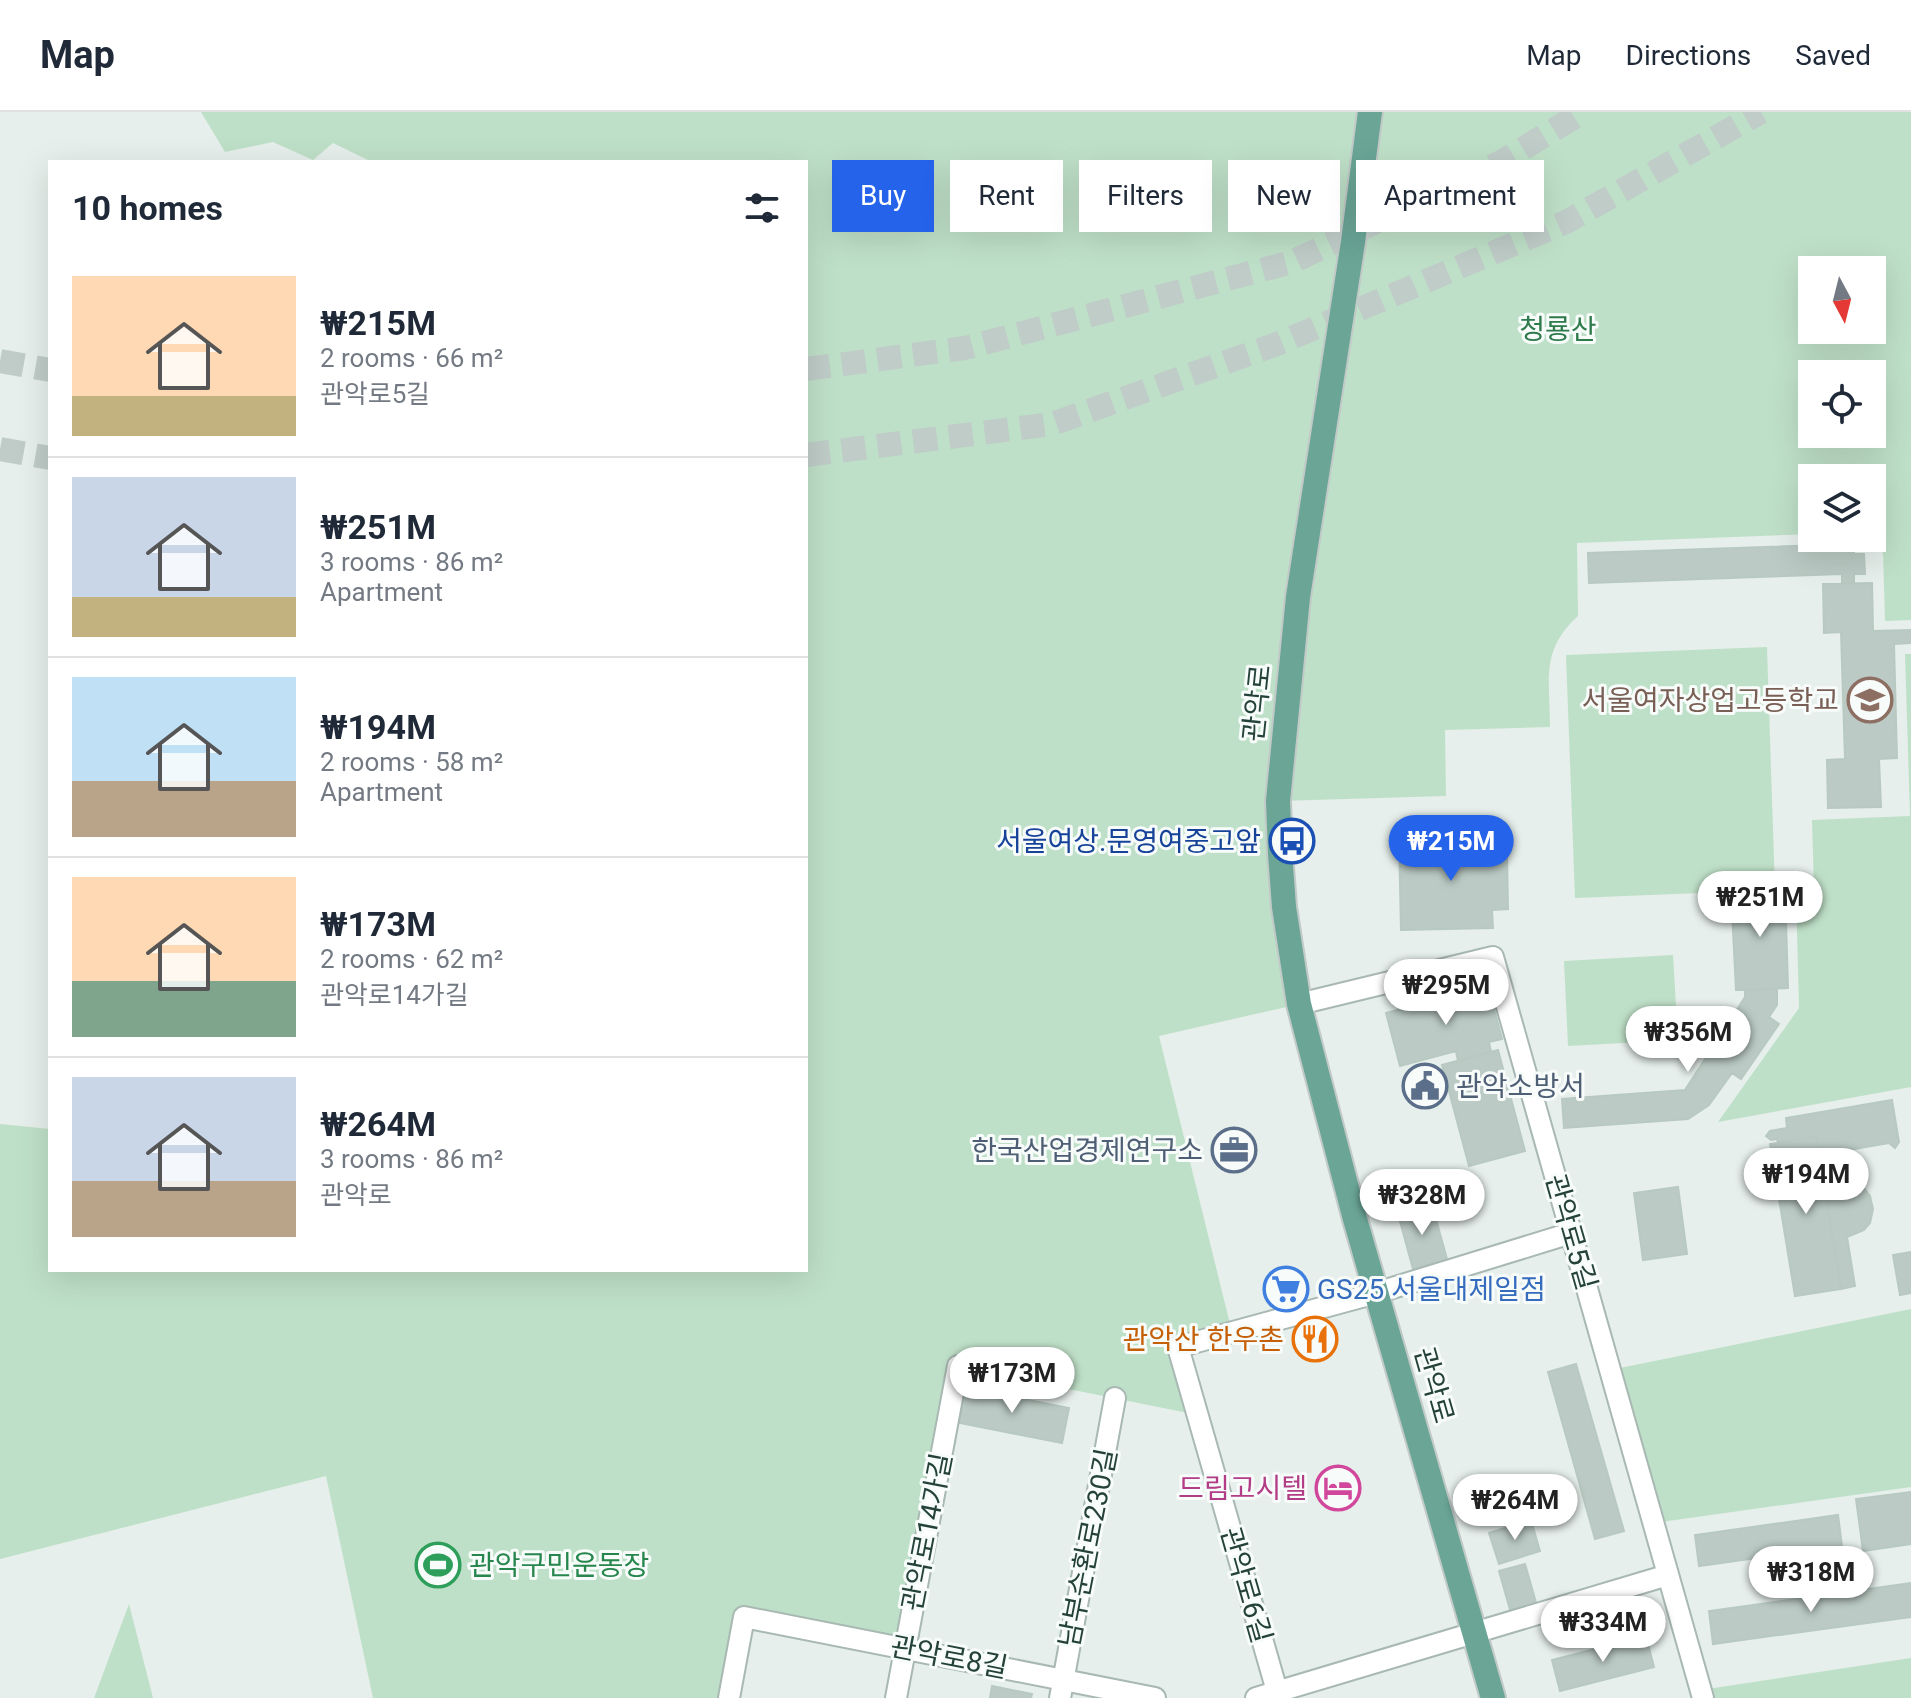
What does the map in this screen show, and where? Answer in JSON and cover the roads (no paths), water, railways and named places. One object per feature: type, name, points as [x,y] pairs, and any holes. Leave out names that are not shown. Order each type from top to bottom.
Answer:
[{"type":"main road","name":"관악로","points":[[1370,112],[1298,597],[1283,730],[1278,801],[1284,907],[1299,1004],[1376,1293],[1493,1698]]},
{"type":"street","name":"관악로5길","points":[[1299,1004],[1493,957],[1703,1698]]},
{"type":"street","points":[[1376,1293],[1571,1233]]},
{"type":"street","name":"관악로6길","points":[[1278,1695],[1178,1347],[1376,1293]]},
{"type":"street","name":"관악로14가길","points":[[896,1698],[958,1366]]},
{"type":"street","name":"남부순환로230길","points":[[1061,1689],[1115,1398]]},
{"type":"street","points":[[1256,1698],[1278,1695],[1668,1575]]},
{"type":"street","name":"관악로8길","points":[[729,1698],[744,1617],[905,1649],[1061,1689],[1155,1698]]},
{"type":"tunnel","points":[[808,369],[965,348],[1292,262],[1501,162],[1583,112]]},
{"type":"tunnel","points":[[808,455],[1052,424],[1277,344],[1566,222],[1761,112]]},
{"type":"tunnel","points":[[0,361],[48,370]]},
{"type":"tunnel","points":[[0,449],[48,458]]},
{"type":"place","name":"서울여자상업고등학교","points":[[1870,700]]},
{"type":"place","name":"서울여상.문영여중고앞","points":[[1292,841]]},
{"type":"place","name":"관악소방서","points":[[1425,1086]]},
{"type":"place","name":"한국산업경제연구소","points":[[1234,1150]]},
{"type":"place","name":"GS25 서울대제일점","points":[[1286,1289]]},
{"type":"place","name":"관악산 한우촌","points":[[1315,1339]]},
{"type":"place","name":"드림고시텔","points":[[1338,1488]]},
{"type":"place","name":"관악구민운동장","points":[[438,1565]]},
{"type":"park label","name":"청룡산","points":[[1558,329]]}]
